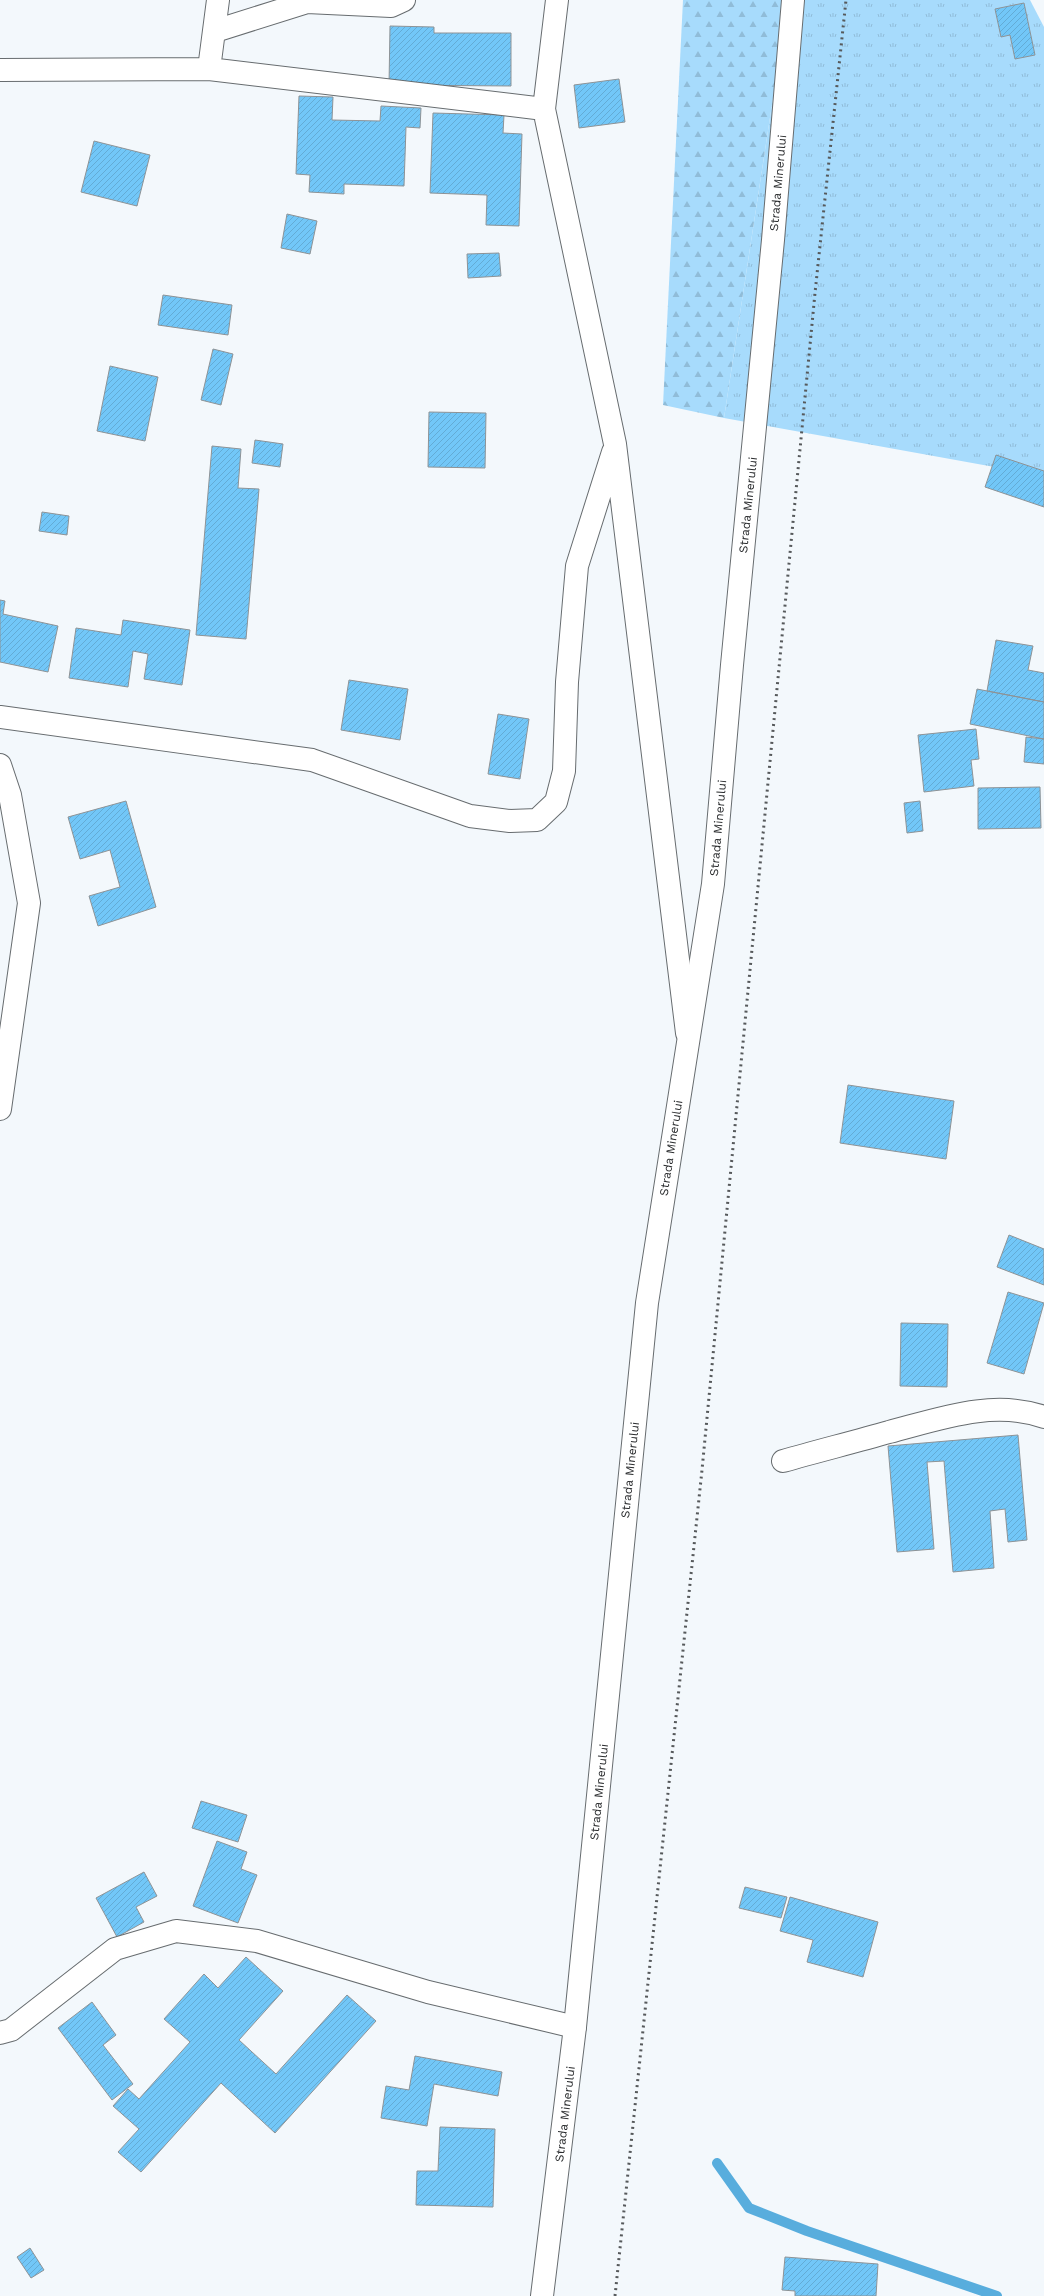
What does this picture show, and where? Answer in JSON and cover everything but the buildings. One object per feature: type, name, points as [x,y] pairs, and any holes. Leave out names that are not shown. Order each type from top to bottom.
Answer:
[{"type":"street","points":[[210,69],[218,0]]},
{"type":"street","points":[[215,30],[307,2],[391,6],[404,0]]},
{"type":"street","points":[[557,0],[544,109],[615,444],[688,1038]]},
{"type":"street","name":"Strada Minerului","points":[[542,2296],[575,2026],[647,1302],[713,884],[732,665],[772,255],[793,0]]},
{"type":"street","points":[[0,70],[210,69],[544,109]]},
{"type":"street","points":[[0,717],[312,760],[470,816],[510,821],[536,820],[556,802],[564,771],[567,682],[578,566],[615,444]]},
{"type":"street","points":[[0,764],[10,795],[29,903],[0,1109]]},
{"type":"street","points":[[783,1461],[950,1416],[994,1409],[1032,1413],[1044,1417]]},
{"type":"street","points":[[0,2033],[11,2030],[114,1949],[176,1931],[257,1941],[428,1992],[575,2026]]},
{"type":"green space","points":[[683,0],[788,0],[724,418],[663,405]]},
{"type":"green space","points":[[788,0],[1030,0],[1044,27],[1044,476],[724,418]]},
{"type":"waterway","points":[[717,2163],[749,2208],[807,2231],[997,2296]]},
{"type":"railway","points":[[615,2296],[702,1470],[815,293],[846,0]]}]
